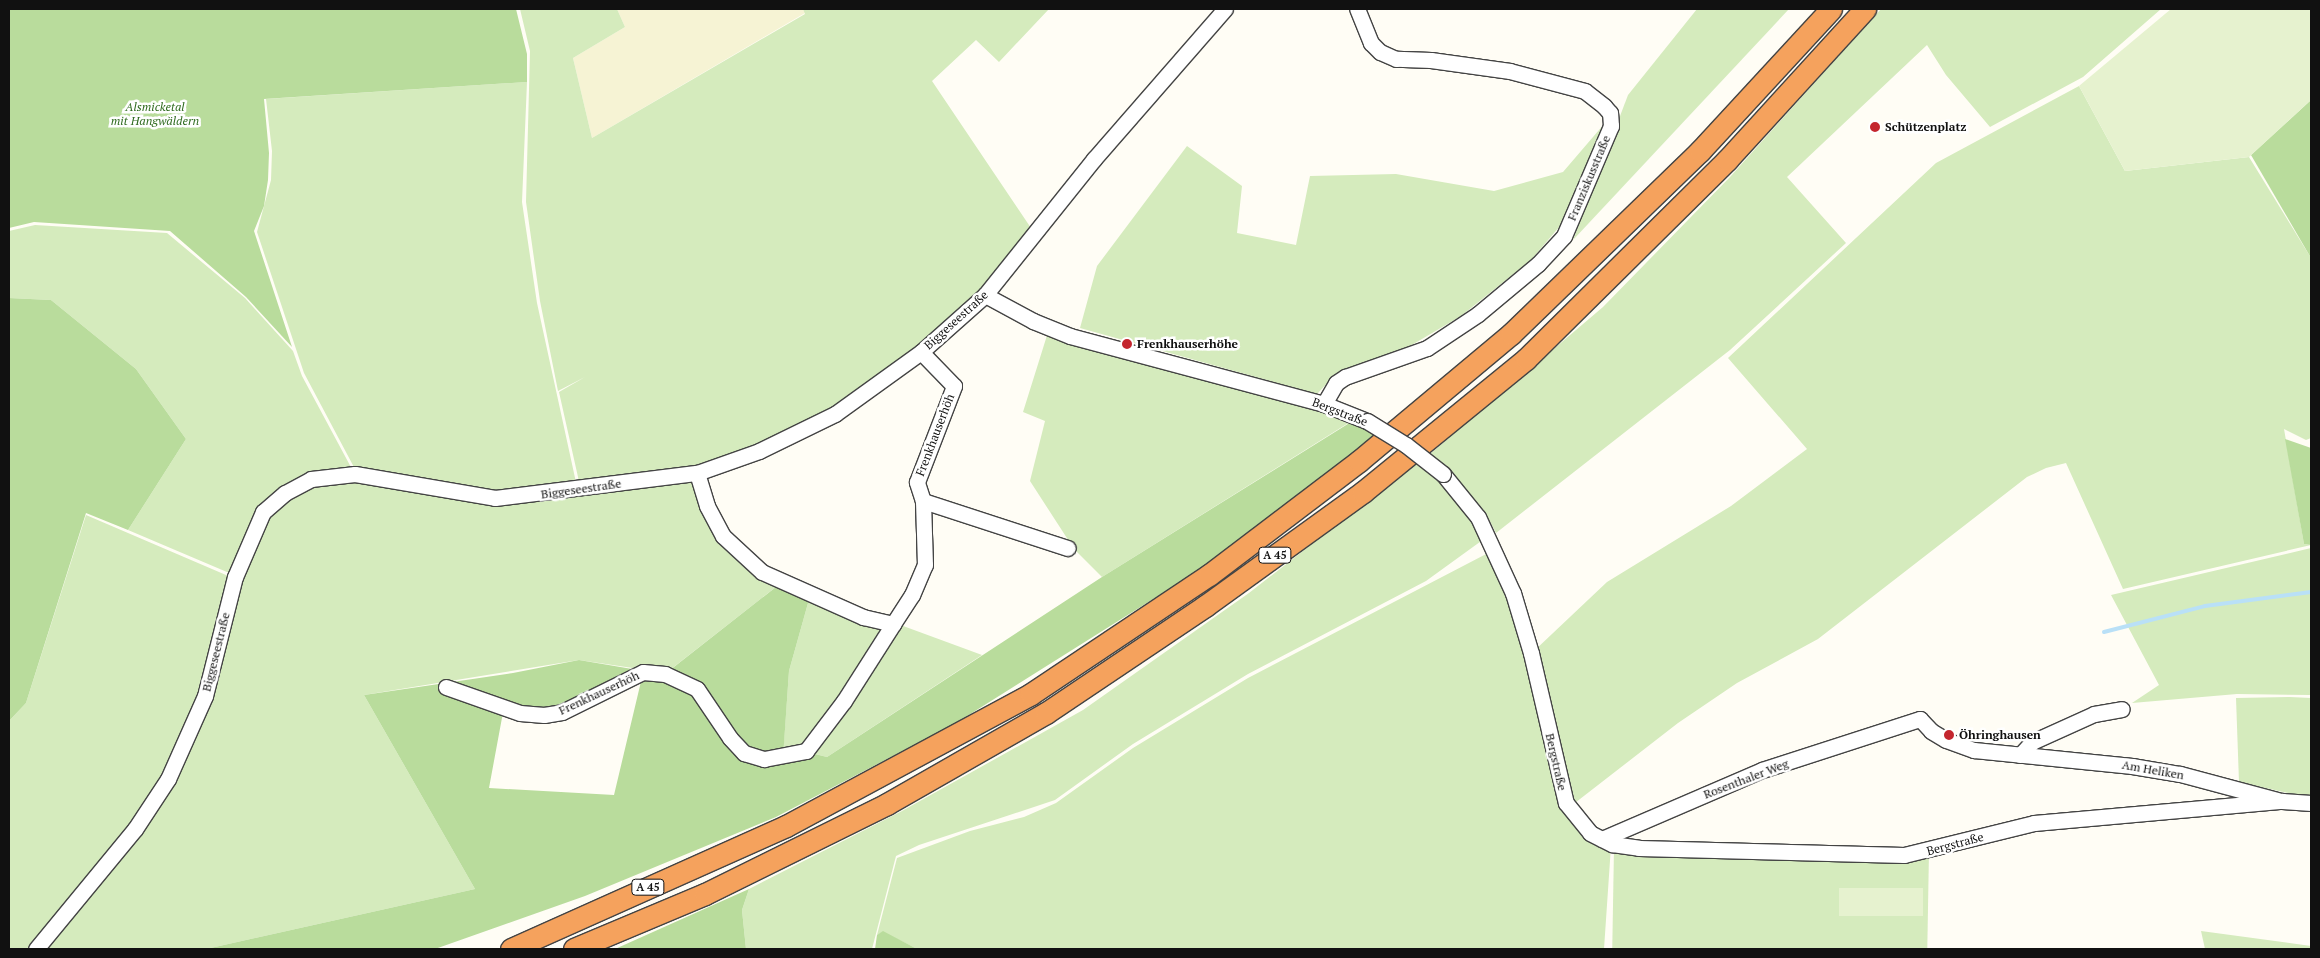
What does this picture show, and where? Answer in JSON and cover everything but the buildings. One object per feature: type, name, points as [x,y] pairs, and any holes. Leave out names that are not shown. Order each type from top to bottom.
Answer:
[{"type":"highway","name":"A 45","points":[[511,949],[786,826],[1013,704],[1209,575],[1360,461],[1511,334],[1700,151],[1831,9]]},
{"type":"highway","name":"A 45","points":[[574,949],[705,894],[888,804],[1046,713],[1205,606],[1363,492],[1526,359],[1727,160],[1865,9]]},
{"type":"street","name":"Biggeseestraße","points":[[36,949],[134,829],[168,779],[205,696],[234,577],[263,512],[285,493],[311,479],[355,474],[495,498],[697,473],[759,451],[835,414],[921,352],[985,295],[1100,152],[1225,9]]},
{"type":"street","name":"Franziskusstraße","points":[[1324,404],[1336,384],[1345,377],[1426,348],[1478,314],[1538,264],[1564,236],[1611,126],[1610,114],[1597,98],[1572,87],[1482,66],[1396,59],[1371,43],[1357,9]]},
{"type":"street","name":"Bergstraße","points":[[985,295],[1033,321],[1070,336],[1324,404],[1367,421],[1406,444],[1443,474],[1478,517],[1513,593],[1531,653],[1566,803],[1590,833],[1602,839],[1639,848],[1904,855],[2034,823],[2282,802],[2311,804]]},
{"type":"street","name":"Frenkhauserhöh","points":[[446,687],[520,713],[544,715],[562,712],[644,672],[665,674],[697,689],[730,738],[744,753],[764,759],[806,750],[844,701],[912,595],[925,565],[923,501],[917,482],[954,386],[921,352]]},
{"type":"street","points":[[697,473],[707,506],[718,529],[762,572],[863,617],[893,624]]},
{"type":"street","points":[[923,501],[1068,548]]},
{"type":"street","points":[[2020,755],[2032,742],[2094,714],[2122,709]]},
{"type":"street","name":"Rosenthaler Weg","points":[[1602,839],[1762,770],[1920,719]]},
{"type":"street","name":"Am Heliken","points":[[1920,719],[1931,731],[1959,745],[2020,755],[2085,760],[2180,774],[2282,802]]},
{"type":"shaded area","points":[[617,9],[803,9],[805,13],[592,138],[573,58],[625,27]]},
{"type":"green space","name":"Alsmicketal mit Hangwäldern","points":[[9,9],[516,9],[527,54],[527,82],[264,99],[269,153],[268,180],[264,206],[254,231],[292,347],[246,297],[170,231],[34,222],[9,228]]},
{"type":"green space","points":[[520,9],[617,9],[625,27],[573,58],[592,138],[805,14],[803,9],[1049,9],[999,62],[976,40],[932,81],[1033,231],[979,297],[919,350],[833,412],[696,470],[580,486],[559,392],[585,377],[558,391],[540,301],[526,202],[530,51]]},
{"type":"green space","points":[[1697,9],[1789,9],[1573,240],[1628,95]]},
{"type":"green space","points":[[1881,9],[2161,9],[2083,77],[1990,127],[1946,75],[1927,45],[1787,177],[1846,243],[1730,350],[1496,533],[1485,512],[1430,454],[1603,307],[1730,177]]},
{"type":"green space","points":[[2171,9],[2311,9],[2311,100],[2249,157],[2125,171],[2079,86]]},
{"type":"green space","points":[[527,82],[522,202],[537,303],[577,487],[494,496],[356,471],[304,373],[257,232],[271,180],[272,151],[266,99]]},
{"type":"green space","points":[[2079,86],[2125,171],[2249,157],[2311,258],[2311,438],[2306,440],[2284,429],[2304,544],[2311,545],[2123,589],[2066,463],[2046,468],[2027,477],[1818,639],[1737,683],[1678,723],[1571,806],[1534,651],[1607,582],[1731,506],[1807,449],[1728,358],[1936,163]]},
{"type":"green space","points":[[2311,100],[2311,258],[2251,155]]},
{"type":"green space","points":[[1605,123],[1560,226],[1531,260],[1461,316],[1410,346],[1332,378],[1317,394],[1080,328],[1097,266],[1187,146],[1242,186],[1237,233],[1296,245],[1310,176],[1396,174],[1494,191],[1563,172]]},
{"type":"green space","points":[[35,225],[167,233],[245,298],[293,351],[302,376],[353,471],[283,492],[234,575],[128,530],[186,439],[136,369],[51,300],[9,298],[9,231]]},
{"type":"green space","points":[[9,298],[51,300],[136,369],[186,439],[128,530],[86,513],[26,703],[9,721]]},
{"type":"green space","points":[[1049,329],[1322,408],[1350,422],[1102,577],[1074,549],[1030,481],[1045,421],[1023,412]]},
{"type":"green space","points":[[1351,422],[1380,435],[1204,567],[956,723],[776,817],[585,896],[435,949],[206,949],[475,889],[364,695],[513,673],[579,660],[644,671],[561,712],[504,707],[489,788],[614,795],[643,673],[665,674],[781,583],[810,596],[789,671],[783,758],[807,752],[827,757],[1102,577]]},
{"type":"green space","points":[[2285,439],[2311,448],[2311,545],[2304,544]]},
{"type":"green space","points":[[1417,462],[1446,485],[1484,539],[1426,581],[1248,674],[1133,744],[1055,800],[919,845],[896,856],[872,949],[746,949],[742,910],[749,889],[902,811],[1083,710],[1249,593]]},
{"type":"green space","points":[[356,476],[453,496],[691,477],[713,523],[781,583],[666,673],[579,660],[364,695],[475,889],[206,949],[39,949],[170,781],[237,578],[265,515],[312,481]]},
{"type":"green space","points":[[86,515],[233,578],[203,695],[166,778],[32,949],[9,949],[9,721],[26,703]]},
{"type":"green space","points":[[2311,548],[2311,695],[2237,694],[2132,703],[2159,685],[2111,595]]},
{"type":"green space","points":[[1490,552],[1528,653],[1562,805],[1611,846],[1604,949],[917,949],[883,932],[877,935],[897,858],[970,831],[1024,817],[1056,803],[1133,748],[1248,678]]},
{"type":"green space","points":[[810,596],[891,625],[805,749],[783,756],[789,671]]},
{"type":"green space","points":[[895,623],[982,655],[827,757],[807,752]]},
{"type":"green space","points":[[2236,698],[2311,698],[2311,798],[2239,782]]},
{"type":"green space","points":[[1614,848],[1929,853],[1927,949],[1612,949]]},
{"type":"green space","points":[[1839,888],[1923,888],[1923,916],[1839,916]]},
{"type":"green space","points":[[749,889],[742,910],[746,949],[615,949]]},
{"type":"green space","points":[[883,931],[917,949],[875,949],[877,935]]},
{"type":"green space","points":[[2201,931],[2311,946],[2311,949],[2205,949]]},
{"type":"waterway","points":[[2104,632],[2205,606],[2311,592]]},
{"type":"place","name":"Schützenplatz","points":[[1875,127]]},
{"type":"place","name":"Frenkhauserhöhe","points":[[1127,344]]},
{"type":"place","name":"Öhringhausen","points":[[1949,735]]}]
